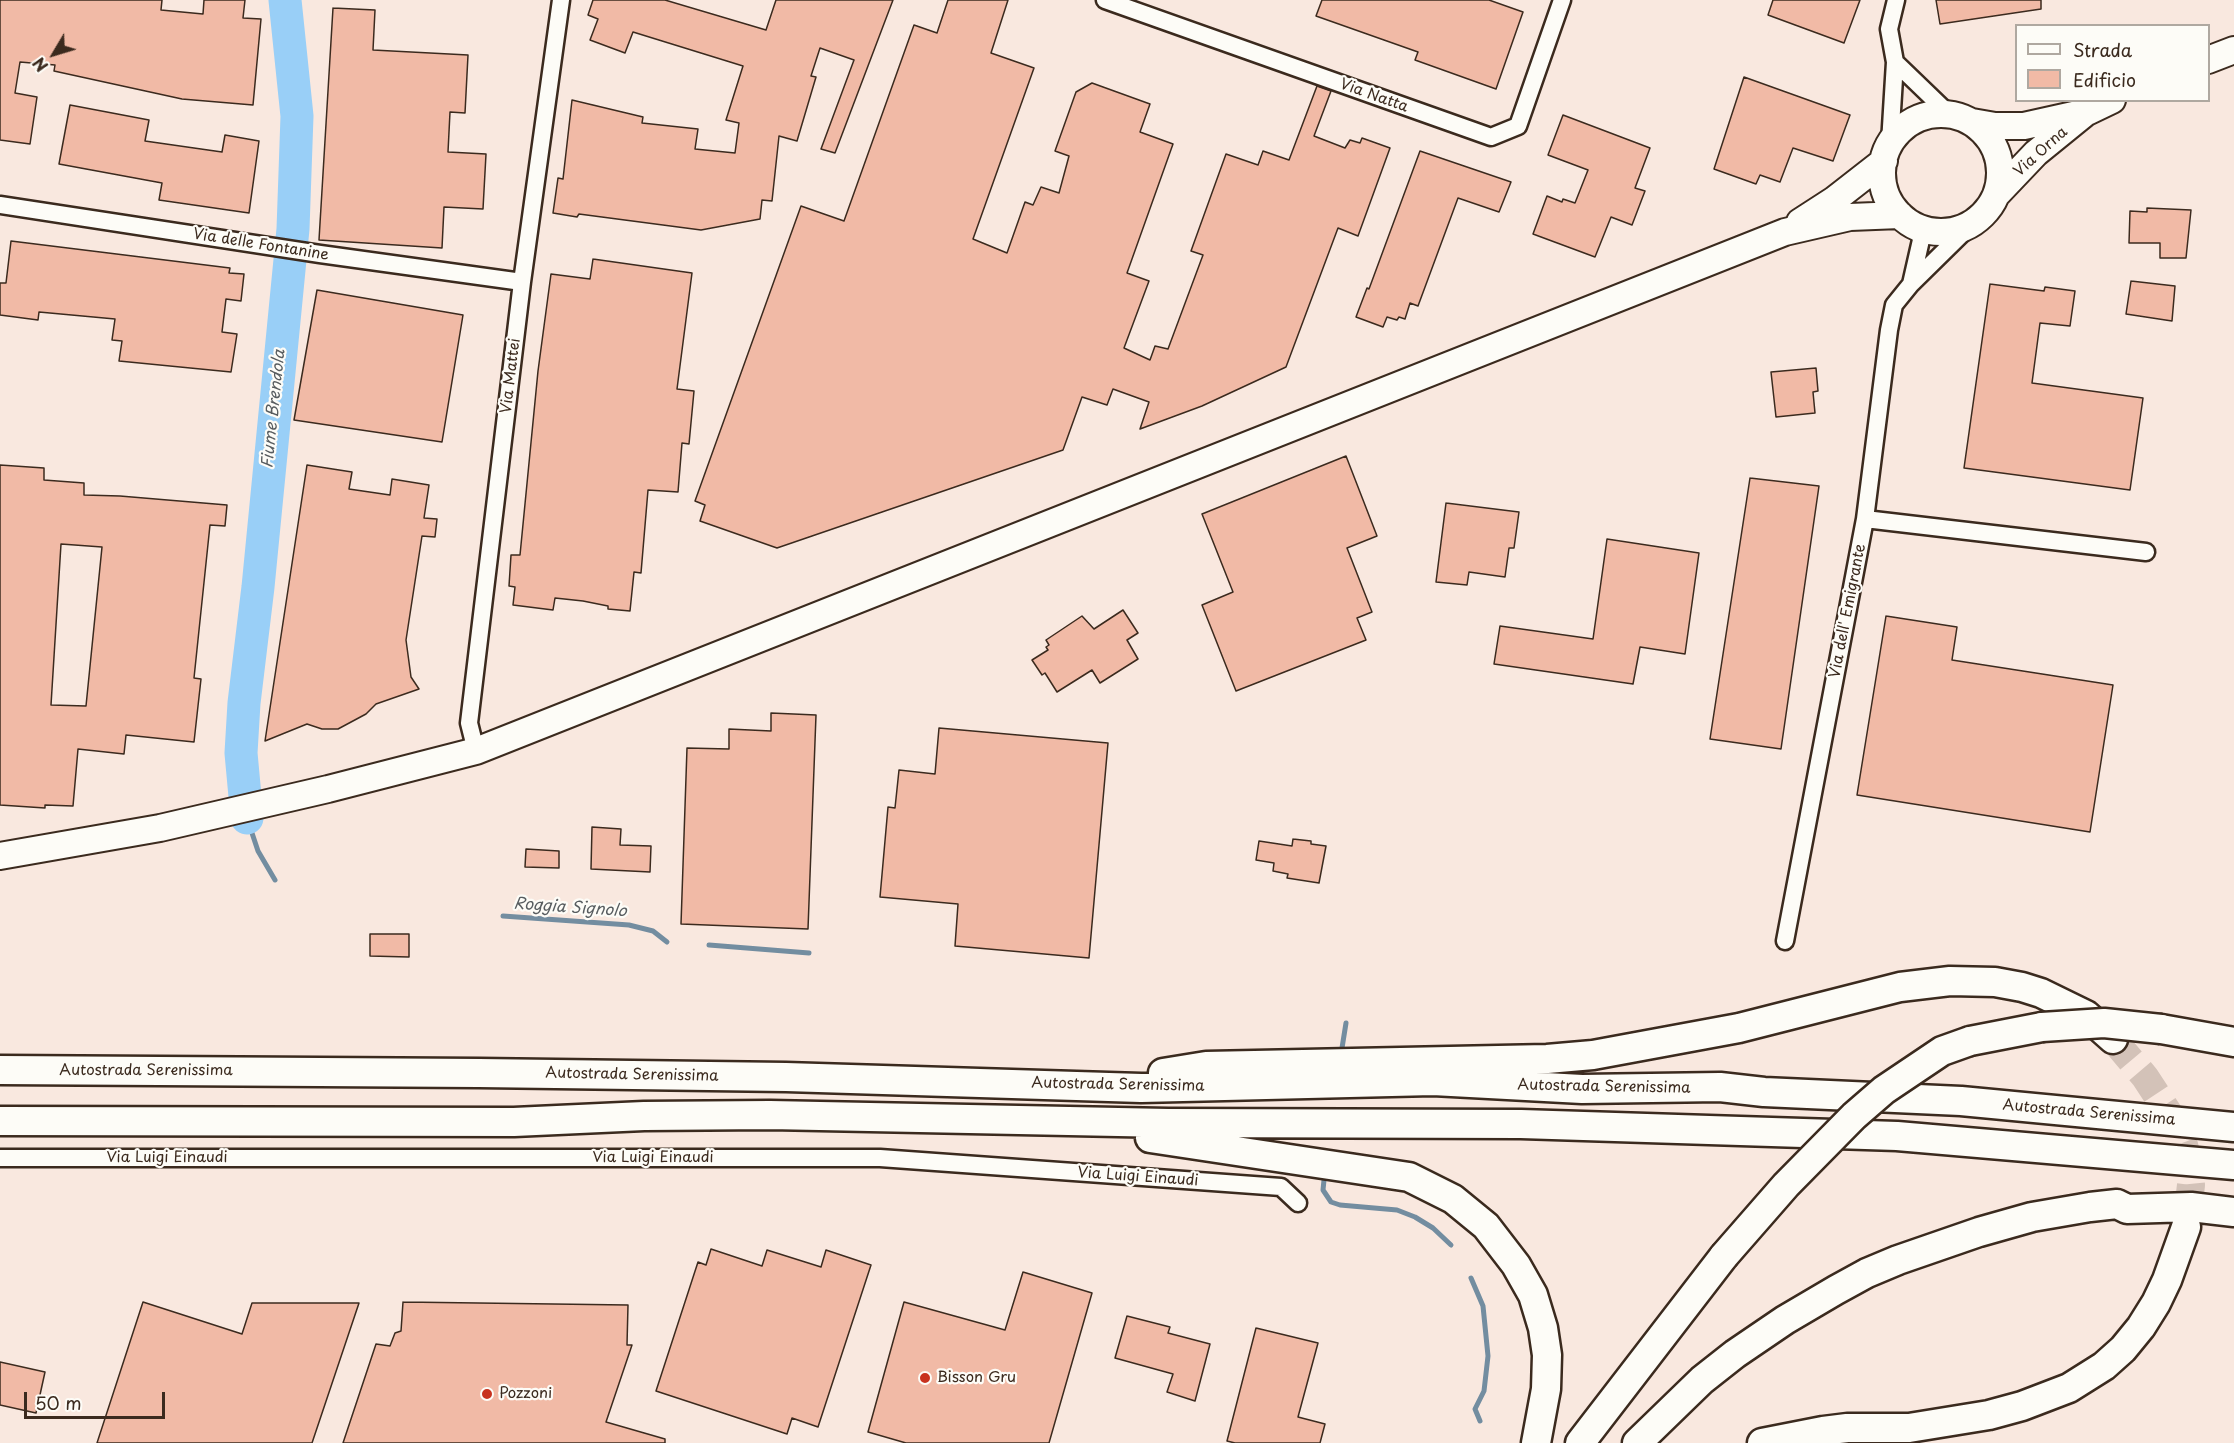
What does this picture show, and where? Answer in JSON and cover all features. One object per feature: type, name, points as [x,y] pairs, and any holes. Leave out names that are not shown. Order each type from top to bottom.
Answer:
[{"type":"highway","points":[[1087,1086],[1206,1066],[1537,1059],[1593,1055],[1739,1028],[1900,987],[1950,981],[1995,982],[2041,993],[2086,1015],[2113,1039]]},
{"type":"highway","points":[[1580,1443],[1724,1256],[1786,1185],[1854,1116],[1884,1090],[1942,1051],[1970,1041],[2042,1027],[2104,1023],[2160,1029],[2234,1042]]},
{"type":"highway","name":"Autostrada Serenissima","points":[[0,1070],[514,1073],[822,1078],[1141,1088],[1433,1081],[1582,1089],[1658,1090],[1720,1087],[1764,1092],[1962,1101],[2234,1128]]},
{"type":"highway","points":[[0,1121],[514,1122],[644,1116],[770,1115],[1263,1125],[1399,1122],[1521,1124],[1850,1134],[1951,1140],[2234,1165]]},
{"type":"highway","points":[[1062,1121],[1158,1139],[1409,1177],[1454,1199],[1486,1226],[1516,1265],[1533,1294],[1543,1328],[1547,1355],[1546,1389],[1536,1443]]},
{"type":"highway","points":[[1637,1443],[1702,1380],[1735,1354],[1785,1320],[1836,1290],[1867,1273],[1898,1260],[1979,1232],[2032,1217],[2116,1203],[2127,1209],[2190,1207],[2234,1212]]},
{"type":"highway","points":[[1762,1443],[1847,1428],[1909,1428],[1989,1415],[2022,1406],[2068,1388],[2104,1366],[2141,1327],[2167,1280],[2186,1227]]},
{"type":"main road","points":[[2210,59],[2234,50]]},
{"type":"main road","name":"Via Orna","points":[[1961,118],[1995,126],[2024,126],[2087,112],[2108,102]]},
{"type":"main road","name":"Via Orna","points":[[1997,194],[2036,153],[2087,112]]},
{"type":"main road","points":[[0,856],[160,828],[328,789],[476,751],[1785,232],[1850,217],[1909,221],[1946,232],[1959,230],[1972,224],[1987,211],[1997,194],[2001,174],[1997,154],[1987,136],[1961,118],[1932,115],[1915,120],[1901,130],[1887,152],[1834,200],[1785,232]]},
{"type":"main road","points":[[1887,152],[1882,176],[1885,190],[1891,204],[1909,221]]},
{"type":"street","name":"Via Mattei","points":[[476,751],[469,723],[522,282],[561,0]]},
{"type":"street","name":"Via Natta","points":[[1105,0],[1491,137],[1518,126],[1562,0]]},
{"type":"street","points":[[1887,152],[1895,62],[1889,29],[1896,0]]},
{"type":"street","points":[[1895,62],[1961,118]]},
{"type":"street","name":"Via delle Fontanine","points":[[0,205],[522,282]]},
{"type":"street","name":"Via dell' Emigrante","points":[[1909,221],[1921,240],[1911,284]]},
{"type":"street","name":"Via dell' Emigrante","points":[[1785,941],[1865,519],[1894,305],[1911,284],[1972,224]]},
{"type":"street","points":[[1865,519],[2146,552]]},
{"type":"street","name":"Via Luigi Einaudi","points":[[0,1158],[880,1158],[1281,1187],[1298,1203]]},
{"type":"building","points":[[0,0],[162,0],[161,10],[203,14],[204,0],[245,0],[243,18],[261,19],[253,105],[182,99],[54,71],[55,65],[20,62],[15,93],[37,97],[30,144],[0,140]]},
{"type":"building","points":[[593,0],[665,0],[766,30],[776,0],[893,0],[835,153],[821,149],[854,60],[820,48],[811,76],[816,77],[797,141],[779,136],[772,201],[762,200],[760,219],[701,230],[579,214],[577,217],[553,213],[558,178],[563,179],[572,100],[643,117],[642,123],[698,129],[695,149],[735,153],[739,123],[726,120],[743,66],[633,32],[625,53],[590,40],[598,19],[588,15]]},
{"type":"building","points":[[948,0],[1008,0],[991,53],[1034,68],[973,239],[1007,253],[1025,202],[1033,205],[1041,187],[1059,193],[1069,156],[1055,151],[1076,92],[1092,83],[1150,104],[1140,132],[1173,144],[1127,273],[1149,281],[1124,348],[1150,360],[1155,346],[1168,349],[1203,255],[1191,251],[1226,154],[1258,165],[1263,151],[1289,160],[1317,86],[1331,91],[1314,136],[1345,148],[1350,140],[1360,143],[1362,138],[1390,148],[1358,236],[1338,228],[1286,367],[1202,406],[1140,429],[1149,402],[1113,389],[1107,405],[1082,397],[1063,450],[777,548],[700,521],[705,505],[695,501],[801,206],[844,221],[914,25],[937,33]]},
{"type":"building","points":[[1322,0],[1489,0],[1523,12],[1496,89],[1415,60],[1418,52],[1316,16]]},
{"type":"building","points":[[1773,0],[1860,0],[1844,43],[1768,15]]},
{"type":"building","points":[[1936,0],[2041,0],[2041,9],[1940,24]]},
{"type":"building","points":[[333,8],[375,10],[373,50],[468,55],[465,113],[450,112],[448,152],[486,154],[483,209],[444,207],[442,248],[319,240]]},
{"type":"building","points":[[1744,77],[1850,115],[1833,161],[1793,148],[1780,182],[1760,175],[1756,184],[1714,169]]},
{"type":"building","points":[[70,105],[149,120],[145,141],[222,152],[225,135],[259,141],[249,213],[159,200],[162,183],[59,164]]},
{"type":"building","points":[[1563,115],[1650,148],[1635,188],[1645,191],[1632,225],[1611,217],[1595,257],[1533,234],[1547,196],[1562,202],[1563,199],[1575,203],[1588,170],[1548,155]]},
{"type":"building","points":[[1420,151],[1511,182],[1499,212],[1458,198],[1418,306],[1410,303],[1405,319],[1399,317],[1397,320],[1387,317],[1383,327],[1356,317],[1367,288],[1369,289]]},
{"type":"building","points":[[2147,208],[2191,210],[2186,258],[2160,258],[2160,243],[2129,243],[2130,211],[2147,212]]},
{"type":"building","points":[[11,241],[230,268],[229,273],[244,274],[241,301],[226,299],[222,332],[237,334],[231,372],[119,361],[122,341],[112,340],[115,319],[39,312],[38,320],[0,315],[0,283],[6,283]]},
{"type":"building","points":[[593,259],[692,273],[677,389],[694,391],[689,444],[682,443],[678,492],[648,490],[641,573],[634,572],[630,611],[608,609],[608,606],[583,601],[555,598],[553,610],[513,605],[515,587],[509,586],[511,555],[520,555],[538,371],[551,274],[590,279]]},
{"type":"building","points":[[2131,281],[2175,286],[2172,321],[2126,314]]},
{"type":"building","points":[[1990,284],[2044,291],[2045,287],[2075,291],[2070,326],[2040,323],[2032,383],[2143,398],[2130,490],[1964,468]]},
{"type":"building","points":[[317,290],[463,315],[442,442],[294,420]]},
{"type":"building","points":[[1816,368],[1818,391],[1813,392],[1815,413],[1776,417],[1771,372]]},
{"type":"building","points":[[1346,456],[1377,536],[1347,548],[1372,612],[1357,618],[1366,640],[1236,691],[1202,605],[1233,592],[1202,514]]},
{"type":"building","points":[[0,465],[44,468],[44,480],[84,483],[84,495],[227,505],[225,526],[210,525],[194,678],[201,679],[194,742],[126,735],[124,754],[78,749],[73,806],[45,805],[45,808],[0,805]],"holes":[[[61,544],[102,547],[86,706],[51,705]]]},
{"type":"building","points":[[307,465],[352,472],[349,489],[390,495],[392,479],[429,485],[424,518],[437,519],[435,537],[422,536],[406,640],[411,677],[419,689],[376,704],[366,714],[338,729],[322,729],[307,724],[265,741]]},
{"type":"building","points":[[1750,478],[1819,486],[1781,749],[1710,739]]},
{"type":"building","points":[[1446,503],[1519,512],[1514,548],[1509,548],[1505,577],[1469,572],[1467,585],[1436,582]]},
{"type":"building","points":[[1607,539],[1699,553],[1685,654],[1640,647],[1633,684],[1494,664],[1500,626],[1593,639]]},
{"type":"building","points":[[1123,610],[1138,633],[1127,640],[1138,659],[1100,683],[1092,670],[1057,692],[1045,673],[1042,675],[1032,660],[1048,650],[1046,647],[1049,645],[1046,640],[1082,616],[1094,629]]},
{"type":"building","points":[[1886,616],[1957,627],[1952,660],[2113,685],[2090,832],[1857,795]]},
{"type":"building","points":[[771,713],[816,715],[808,929],[681,924],[687,748],[729,749],[729,729],[771,731]]},
{"type":"building","points":[[939,728],[1108,743],[1089,958],[955,946],[958,904],[880,897],[888,807],[895,808],[899,770],[935,774]]},
{"type":"building","points":[[592,827],[621,829],[620,845],[651,846],[650,872],[591,869]]},
{"type":"building","points":[[1293,839],[1326,846],[1319,883],[1287,878],[1288,874],[1273,871],[1274,863],[1256,860],[1259,841],[1292,846]]},
{"type":"building","points":[[526,849],[559,851],[559,868],[525,867]]},
{"type":"building","points":[[370,934],[409,934],[409,957],[370,956]]},
{"type":"building","points":[[711,1249],[762,1266],[767,1250],[821,1267],[826,1250],[871,1265],[818,1427],[792,1418],[787,1434],[656,1391],[698,1262],[706,1265]]},
{"type":"building","points":[[1023,1272],[1092,1293],[1049,1443],[906,1443],[868,1432],[904,1302],[1005,1330]]},
{"type":"building","points":[[143,1302],[242,1334],[252,1303],[359,1303],[312,1443],[97,1443]]},
{"type":"building","name":"Pozzoni","points":[[403,1302],[628,1305],[627,1345],[632,1345],[606,1422],[665,1439],[665,1443],[343,1443],[376,1344],[390,1346],[395,1333],[401,1331]]},
{"type":"building","points":[[1127,1316],[1170,1327],[1168,1333],[1210,1344],[1195,1401],[1167,1392],[1173,1374],[1115,1358]]},
{"type":"building","points":[[1256,1328],[1318,1343],[1298,1417],[1325,1424],[1320,1443],[1235,1443],[1227,1441]]},
{"type":"building","points":[[0,1362],[45,1372],[36,1413],[0,1405]]},
{"type":"waterway","name":"Fiume Brendola","points":[[247,818],[241,753],[244,703],[258,587],[293,229],[297,116],[285,0]]},
{"type":"waterway","name":"Roggia Signolo","points":[[247,818],[258,851],[275,880]]},
{"type":"waterway","name":"Roggia Signolo","points":[[503,916],[629,925],[653,931],[667,942]]},
{"type":"waterway","name":"Roggia Signolo","points":[[709,945],[809,953]]},
{"type":"waterway","points":[[1342,1048],[1346,1023]]},
{"type":"waterway","points":[[1324,1180],[1323,1190],[1331,1202],[1340,1205],[1397,1210],[1433,1228],[1451,1245]]},
{"type":"waterway","points":[[1471,1278],[1483,1306],[1488,1356],[1484,1391],[1475,1409],[1480,1421]]},
{"type":"tunnel","points":[[2113,1039],[2145,1077],[2177,1126],[2189,1165],[2191,1185],[2186,1227]]},
{"type":"place","name":"Bisson Gru","points":[[925,1378]]},
{"type":"place","name":"Pozzoni","points":[[487,1394]]}]
